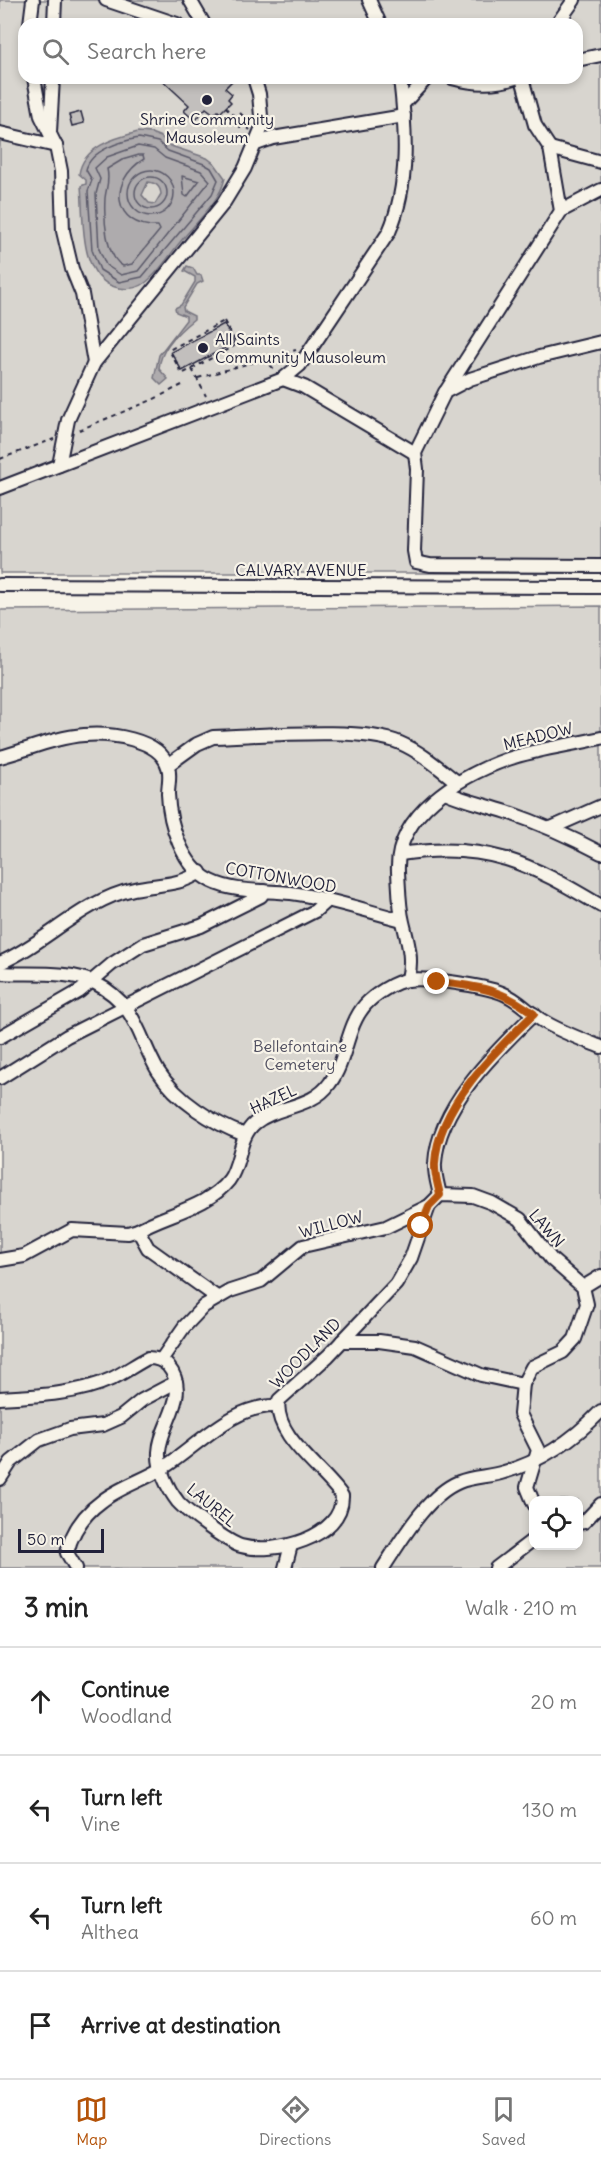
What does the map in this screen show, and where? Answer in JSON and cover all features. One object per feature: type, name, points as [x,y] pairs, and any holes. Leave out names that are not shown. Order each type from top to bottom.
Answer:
[{"type":"street","points":[[31,18],[33,0]]},
{"type":"street","points":[[54,18],[55,0]]},
{"type":"street","points":[[106,0],[159,18]]},
{"type":"street","points":[[190,0],[200,18]]},
{"type":"street","points":[[369,0],[377,18]]},
{"type":"street","points":[[561,18],[574,0]]},
{"type":"street","points":[[583,59],[601,55]]},
{"type":"street","points":[[35,84],[41,116],[56,146],[61,171],[63,231],[72,269],[82,294],[94,363]]},
{"type":"street","points":[[50,132],[53,84]]},
{"type":"street","points":[[59,465],[65,435],[94,363],[223,204],[256,144],[262,128],[262,111],[255,84]]},
{"type":"street","points":[[0,488],[283,379],[300,365],[388,232],[398,212],[403,187],[403,110],[401,84]]},
{"type":"street","points":[[256,144],[273,138],[403,110],[422,84]]},
{"type":"street","points":[[524,84],[534,125],[550,148],[561,211]]},
{"type":"street","points":[[0,133],[56,146]]},
{"type":"street","points":[[550,148],[601,162]]},
{"type":"street","points":[[601,190],[561,211],[445,392],[415,453],[417,469],[416,562],[430,565],[601,566]]},
{"type":"street","points":[[445,392],[480,376],[539,357],[601,342]]},
{"type":"street","points":[[283,379],[304,387],[415,453]]},
{"type":"street","name":"CALVARY AVENUE","points":[[0,585],[601,587]]},
{"type":"street","points":[[0,757],[81,735],[120,735],[138,741],[155,751],[168,765],[197,744],[213,737],[368,735],[399,742],[426,758],[457,782]]},
{"type":"street","name":"MEADOW","points":[[408,980],[411,966],[410,949],[402,920],[398,869],[402,840],[412,823],[457,782],[508,759],[601,738]]},
{"type":"street","name":"COTTONWOOD","points":[[168,765],[171,819],[180,845],[200,872],[210,880],[228,886],[293,893],[402,920]]},
{"type":"street","points":[[445,792],[466,802],[505,811],[551,828],[601,853]]},
{"type":"street","points":[[551,828],[601,806]]},
{"type":"street","points":[[400,854],[450,849],[490,853],[526,864],[601,906]]},
{"type":"street","points":[[0,963],[19,955],[101,900],[133,890],[190,879],[200,872]]},
{"type":"street","points":[[0,1037],[80,991],[112,964],[143,944],[201,926],[261,896],[264,891]]},
{"type":"street","points":[[0,1078],[58,1042],[315,911],[326,901]]},
{"type":"street","points":[[0,973],[76,976],[92,982],[113,996],[125,1008],[137,1024],[158,1071],[186,1101],[220,1125],[245,1135]]},
{"type":"street","points":[[408,980],[474,986],[501,993],[570,1034],[601,1047]]},
{"type":"street","name":"HAZEL","points":[[0,1260],[24,1257],[72,1230],[128,1233],[208,1198],[221,1189],[232,1175],[245,1135],[255,1123],[307,1102],[330,1084],[344,1058],[352,1028],[366,1004],[398,983],[408,980]]},
{"type":"street","points":[[429,1206],[440,1195],[435,1163],[442,1134],[460,1096],[479,1069],[534,1014]]},
{"type":"street","name":"LAWN","points":[[440,1195],[473,1196],[492,1203],[520,1219],[551,1259],[583,1287]]},
{"type":"street","name":"WILLOW","points":[[161,1360],[184,1327],[204,1306],[261,1281],[303,1246],[334,1241],[386,1227],[429,1206]]},
{"type":"street","name":"WOODLAND","points":[[76,1568],[67,1553],[74,1531],[103,1500],[163,1469],[225,1422],[260,1406],[278,1406],[288,1390],[342,1341],[396,1284],[411,1258],[429,1206]]},
{"type":"street","points":[[138,1230],[148,1248],[218,1299]]},
{"type":"street","points":[[531,1496],[527,1487],[538,1450],[520,1414],[523,1384],[532,1367],[563,1352],[575,1339],[587,1304],[583,1287],[601,1276]]},
{"type":"street","points":[[342,1341],[379,1341],[415,1346],[482,1375],[523,1384]]},
{"type":"street","points":[[0,1398],[30,1397],[111,1380],[148,1358],[161,1360],[173,1372],[176,1382],[142,1400],[121,1417],[103,1425],[70,1430],[39,1440],[11,1461],[0,1479]]},
{"type":"street","name":"LAUREL","points":[[176,1382],[177,1401],[159,1452],[166,1485],[180,1505],[220,1536],[239,1546],[266,1551],[291,1545],[315,1535],[333,1523],[342,1507],[342,1496],[333,1483],[289,1436],[279,1416],[278,1406]]},
{"type":"street","points":[[383,1568],[415,1521],[442,1494],[458,1482],[505,1472],[563,1445],[601,1411]]},
{"type":"street","points":[[583,1522],[601,1504]]},
{"type":"street","points":[[496,1568],[529,1543]]},
{"type":"street","points":[[285,1568],[291,1545]]},
{"type":"path","points":[[226,107],[236,117]]},
{"type":"path","points":[[233,120],[243,127],[246,119],[240,113]]},
{"type":"path","points":[[224,321],[236,342],[234,346],[192,369],[182,374],[169,350],[224,321]]},
{"type":"path","points":[[198,378],[298,349]]},
{"type":"path","points":[[192,369],[211,407]]},
{"type":"path","points":[[0,459],[152,400],[186,383]]},
{"type":"green space","points":[[0,0],[601,0],[601,573],[0,573]]},
{"type":"green space","name":"Bellefontaine Cemetery","points":[[601,606],[601,1568],[0,1568],[0,610]]},
{"type":"water","points":[[151,133],[161,137],[171,146],[207,158],[215,164],[225,178],[213,203],[155,274],[142,285],[126,289],[103,281],[94,271],[85,244],[83,229],[81,186],[86,184],[86,180],[79,174],[82,165],[93,150],[129,134]],"holes":[[[148,182],[157,185],[161,194],[155,204],[149,203],[142,195]]]},
{"type":"water","points":[[187,266],[193,268],[197,275],[201,275],[203,281],[197,284],[183,307],[184,311],[194,316],[194,319],[177,334],[160,361],[159,369],[168,379],[161,385],[154,378],[159,355],[186,320],[186,316],[176,312],[175,308],[181,305],[195,282],[195,277],[184,271]]},
{"type":"building","name":"Shrine Community Mausoleum","points":[[166,84],[229,84],[225,88],[232,94],[228,99],[231,102],[220,113],[218,111],[214,114],[206,108],[195,121],[184,111],[189,105]]},
{"type":"building","points":[[81,112],[84,123],[72,126],[69,115]]},
{"type":"building","name":"All Saints Community Mausoleum","points":[[224,324],[234,343],[182,371],[171,352]]},
{"type":"place","name":"Shrine Community Mausoleum","points":[[207,100]]},
{"type":"place","name":"All Saints Community Mausoleum","points":[[203,348]]},
{"type":"route","points":[[421,1226],[429,1206],[440,1195],[435,1163],[442,1134],[460,1096],[479,1069],[534,1014],[517,1001],[501,993],[474,986],[437,982]]}]
